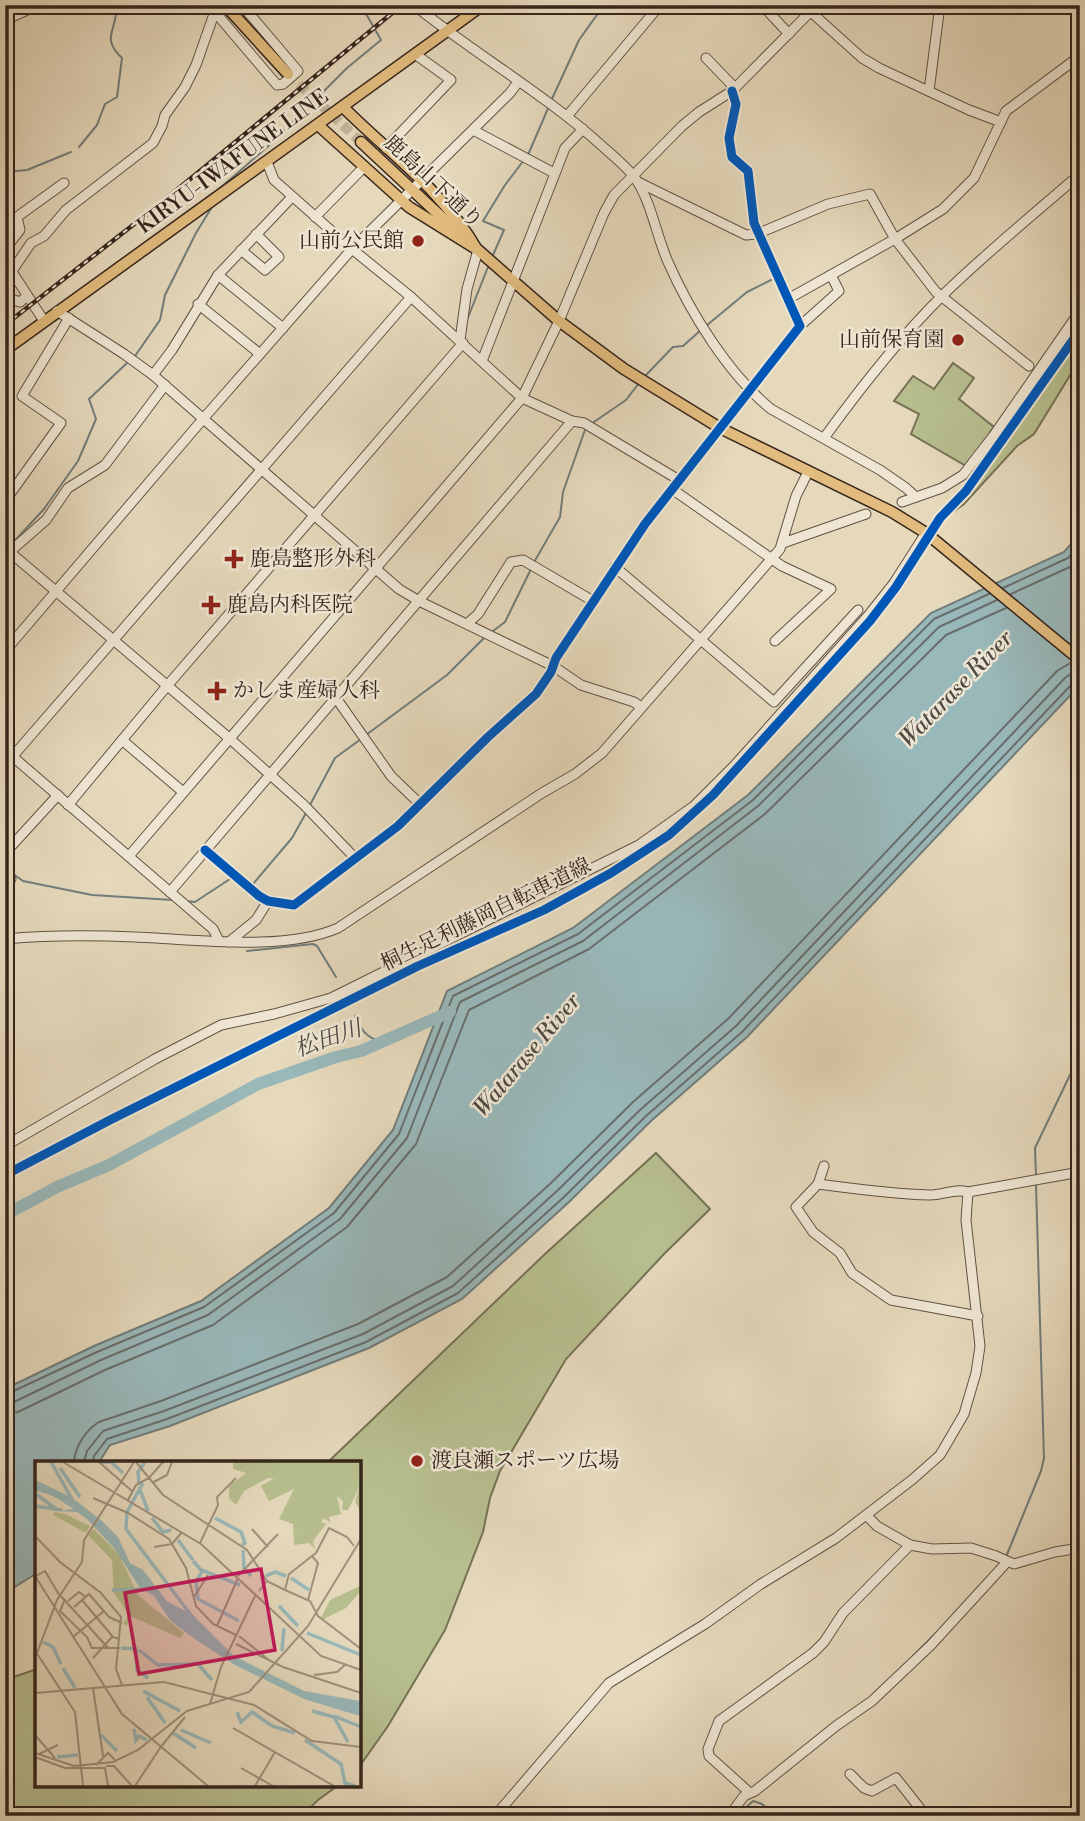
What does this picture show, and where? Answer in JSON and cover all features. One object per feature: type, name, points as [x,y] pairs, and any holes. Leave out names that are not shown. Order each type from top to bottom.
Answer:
[{"type":"main road","points":[[225,5],[288,74]]},
{"type":"main road","name":"KIRYU-IWAFUNE LINE","points":[[5,350],[483,5]]},
{"type":"main road","points":[[343,107],[439,196],[464,227],[478,250]]},
{"type":"main road","points":[[318,125],[402,201],[429,221],[478,250],[559,321],[640,381],[719,428],[892,512],[930,535],[1080,660]]},
{"type":"main road","name":"鹿島山下通り","points":[[361,142],[478,250]]},
{"type":"street","points":[[5,20],[39,5]]},
{"type":"street","points":[[211,9],[277,85],[284,84],[298,71],[242,5]]},
{"type":"street","points":[[414,5],[568,116],[635,178],[740,233],[757,234],[828,204],[870,194],[895,239],[941,297],[1029,366]]},
{"type":"street","points":[[568,116],[660,5]]},
{"type":"street","points":[[762,5],[789,34]]},
{"type":"street","points":[[929,91],[940,5]]},
{"type":"street","points":[[1072,5],[1080,16]]},
{"type":"street","points":[[12,271],[32,243],[44,236],[66,210],[153,143],[165,115],[197,65],[211,9]]},
{"type":"street","points":[[129,856],[522,398],[614,195],[635,178],[682,126],[733,89],[814,9],[862,58],[1000,122]]},
{"type":"street","points":[[386,148],[451,80],[415,54]]},
{"type":"street","points":[[788,299],[895,239],[943,208],[963,191],[983,163],[1006,111],[1080,56]]},
{"type":"street","points":[[706,58],[733,89],[736,104],[729,138],[732,158],[748,171],[757,234],[800,326]]},
{"type":"street","points":[[5,651],[352,249],[518,82]]},
{"type":"street","points":[[482,361],[554,173],[565,148],[583,129]]},
{"type":"street","points":[[473,130],[554,173]]},
{"type":"street","points":[[267,162],[274,180],[292,197],[411,297],[522,398],[572,421],[584,423],[679,480]]},
{"type":"street","points":[[315,217],[364,167]]},
{"type":"street","points":[[824,438],[865,382],[941,297],[1080,174]]},
{"type":"street","points":[[635,178],[668,262],[695,314],[751,390],[771,409],[880,470],[916,498]]},
{"type":"street","points":[[5,249],[20,230],[17,217],[64,183]]},
{"type":"street","points":[[153,375],[172,350],[218,275],[292,197]]},
{"type":"street","points":[[241,250],[265,270],[279,257],[256,234]]},
{"type":"street","points":[[68,805],[462,342],[467,289],[478,250]]},
{"type":"street","points":[[5,261],[44,321]]},
{"type":"street","points":[[218,275],[283,328]]},
{"type":"street","points":[[205,850],[250,890],[268,901],[294,905],[398,826],[488,737],[536,694],[615,567],[672,489],[800,326],[839,291],[831,275]]},
{"type":"street","points":[[5,297],[20,302],[27,296]]},
{"type":"street","points":[[224,941],[9,753],[114,640],[411,297]]},
{"type":"street","points":[[198,304],[260,354]]},
{"type":"street","points":[[902,502],[950,485],[968,469],[1080,310]]},
{"type":"street","points":[[57,311],[153,375],[399,589],[553,666],[581,685],[634,702],[640,707]]},
{"type":"street","points":[[5,501],[61,423],[22,396],[69,318]]},
{"type":"street","points":[[165,385],[105,466],[68,488],[46,520],[6,552],[57,591],[229,738],[304,805],[356,859]]},
{"type":"street","points":[[170,892],[572,421]]},
{"type":"street","points":[[5,940],[83,936],[260,942],[318,935],[338,928],[542,793],[583,769],[602,753],[772,559],[783,543],[793,505],[807,472]]},
{"type":"street","points":[[672,489],[772,559],[831,589],[775,641]]},
{"type":"street","points":[[783,543],[866,514]]},
{"type":"street","points":[[5,1146],[155,1059],[221,1025],[331,998],[639,845],[694,806],[734,766],[881,600],[930,535]]},
{"type":"street","points":[[467,624],[478,614],[511,562],[523,560],[593,601]]},
{"type":"street","points":[[615,567],[774,702],[858,610]]},
{"type":"street","points":[[336,698],[391,776],[420,804]]},
{"type":"street","points":[[122,740],[183,793]]},
{"type":"street","points":[[5,853],[58,795]]},
{"type":"street","points":[[224,941],[257,920],[268,901]]},
{"type":"street","points":[[824,1166],[818,1184],[796,1208],[813,1232],[840,1253],[852,1273],[891,1300],[978,1316]]},
{"type":"street","points":[[818,1184],[878,1193],[934,1195],[960,1189],[968,1192],[1080,1172]]},
{"type":"street","points":[[495,1816],[609,1683],[836,1538],[914,1479],[940,1455],[964,1414],[981,1346],[966,1220],[968,1192]]},
{"type":"street","points":[[866,1515],[877,1526],[910,1545],[932,1549],[971,1548],[1014,1564],[1080,1548]]},
{"type":"street","points":[[750,1793],[709,1756],[708,1749],[719,1721],[813,1653],[824,1642],[843,1613],[910,1545]]},
{"type":"street","points":[[729,1816],[744,1796],[873,1701],[931,1645],[1007,1562]]},
{"type":"street","points":[[850,1774],[864,1788],[872,1791],[896,1778],[926,1816]]},
{"type":"green space","points":[[1080,333],[1080,359],[1034,434],[1017,446],[964,504],[942,520],[984,471]]},
{"type":"green space","points":[[953,363],[974,378],[959,399],[994,427],[966,466],[911,434],[919,414],[894,401],[913,376],[934,389]]},
{"type":"green space","name":"渡良瀬スポーツ広場","points":[[656,1153],[710,1209],[566,1359],[500,1471],[490,1498],[483,1532],[445,1630],[388,1726],[360,1766],[360,1461],[329,1461],[545,1254]]},
{"type":"green space","points":[[35,1670],[35,1786],[337,1786],[306,1812],[308,1816],[5,1816],[5,1680]]},
{"type":"water","name":"Watarase River","points":[[1080,534],[1080,685],[747,1037],[651,1121],[569,1202],[462,1299],[369,1348],[170,1426],[110,1445],[100,1461],[35,1461],[35,1574],[5,1593],[5,1389],[94,1346],[201,1301],[329,1208],[393,1130],[447,991],[573,928],[748,795],[931,613],[1064,552]]},
{"type":"waterway","points":[[79,147],[97,125],[105,104],[117,97],[122,58],[115,51],[111,38],[116,5]]},
{"type":"waterway","points":[[219,189],[273,142],[347,68],[381,40],[361,5]]},
{"type":"waterway","points":[[551,101],[579,40],[604,5]]},
{"type":"waterway","points":[[528,155],[549,106]]},
{"type":"waterway","points":[[5,205],[5,172],[27,170],[71,152]]},
{"type":"waterway","points":[[493,255],[504,230],[483,221],[524,160]]},
{"type":"waterway","points":[[135,356],[160,320],[165,295],[212,207]]},
{"type":"waterway","points":[[467,320],[488,267]]},
{"type":"waterway","points":[[706,326],[747,292],[771,280]]},
{"type":"waterway","points":[[645,376],[673,347],[683,346],[701,330]]},
{"type":"waterway","points":[[10,546],[44,509],[78,461],[96,419],[89,399],[128,362]]},
{"type":"waterway","points":[[591,424],[626,400],[639,383]]},
{"type":"waterway","points":[[533,564],[560,517],[563,492],[586,427]]},
{"type":"waterway","points":[[493,631],[505,622],[531,569]]},
{"type":"waterway","points":[[366,735],[447,675],[485,637]]},
{"type":"waterway","points":[[310,805],[335,758],[361,739]]},
{"type":"waterway","points":[[253,884],[292,838],[306,813]]},
{"type":"waterway","points":[[5,868],[23,881],[92,895],[173,900]]},
{"type":"waterway","points":[[186,901],[195,902],[233,877]]},
{"type":"waterway","points":[[247,951],[313,944],[317,946],[336,977]]},
{"type":"waterway","name":"松田川","points":[[5,1215],[57,1187],[109,1165],[258,1084],[361,1051],[450,1012]]},
{"type":"waterway","points":[[355,1016],[365,1032],[381,1042]]},
{"type":"waterway","points":[[1036,1176],[1035,1148],[1080,1054]]},
{"type":"waterway","points":[[1006,1557],[1044,1458],[1036,1185]]},
{"type":"waterway","points":[[913,1656],[936,1633]]},
{"type":"waterway","points":[[737,1816],[753,1801],[762,1804],[777,1816]]},
{"type":"waterway","points":[[1076,1816],[1080,1811]]},
{"type":"tunnel","points":[[288,74],[361,142]]},
{"type":"railway","points":[[5,325],[156,207],[402,5]]},
{"type":"cycle path","points":[[205,850],[259,896],[268,901],[294,905],[398,826],[488,737],[536,694],[551,672],[556,658],[645,524],[800,326],[754,223],[748,171],[732,157],[729,138],[736,104],[732,91]]},
{"type":"cycle path","name":"桐生足利藤岡自転車道線","points":[[5,1175],[418,966],[544,910],[611,873],[669,835],[713,795],[870,621],[896,587],[940,518],[966,491],[1080,330]]},
{"type":"place","name":"山前公民館","points":[[418,241]]},
{"type":"place","name":"山前保育園","points":[[958,340]]},
{"type":"place","name":"鹿島整形外科","points":[[234,559]]},
{"type":"place","name":"鹿島内科医院","points":[[211,605]]},
{"type":"place","name":"かしま産婦人科","points":[[217,691]]},
{"type":"place","name":"渡良瀬スポーツ広場","points":[[417,1461]]}]
